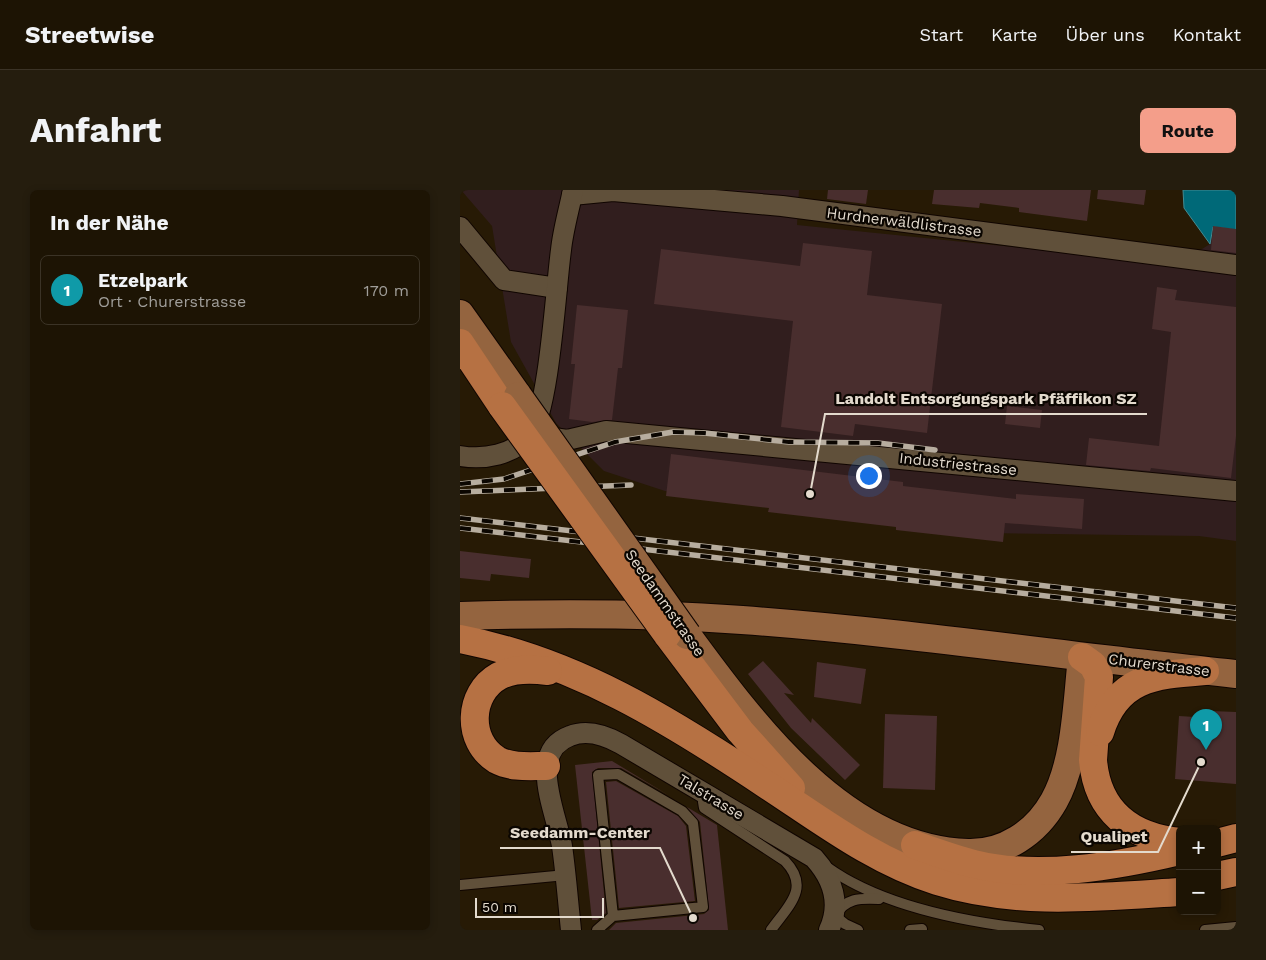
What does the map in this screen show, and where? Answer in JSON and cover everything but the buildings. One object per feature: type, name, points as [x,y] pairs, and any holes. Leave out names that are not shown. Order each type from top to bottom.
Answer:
[{"type":"highway","points":[[460,343],[479,374]]},
{"type":"highway","points":[[460,350],[479,374],[510,401],[677,635],[750,743],[801,798],[841,834]]},
{"type":"highway","points":[[460,639],[522,654],[613,690],[675,726],[841,834],[902,868],[939,882],[974,891],[1032,898],[1176,892]]},
{"type":"highway","points":[[1082,657],[1094,665],[1098,677],[1093,760],[1094,772],[1102,796],[1123,822],[1144,834],[1176,841]]},
{"type":"highway","points":[[546,766],[508,764],[498,760],[486,750],[475,727],[475,711],[479,696],[492,680],[512,671],[537,670],[586,678]]},
{"type":"highway","points":[[1093,760],[1106,713],[1130,686],[1156,677],[1205,671]]},
{"type":"highway","points":[[915,845],[974,864],[1031,870],[1089,867],[1176,852]]},
{"type":"highway","points":[[1221,875],[1236,872]]},
{"type":"highway","points":[[1124,895],[1176,885]]},
{"type":"highway","points":[[1221,890],[1236,889]]},
{"type":"main road","points":[[460,314],[510,401]]},
{"type":"main road","name":"Churerstrasse","points":[[460,616],[598,615],[740,620],[827,627],[1236,674]]},
{"type":"main road","name":"Seedammstrasse","points":[[677,635],[756,725],[802,772],[858,816],[886,832],[915,845],[960,852],[986,852],[1010,844],[1040,821],[1054,801],[1064,776],[1073,734],[1082,657]]},
{"type":"street","name":"Hurdnerwäldlistrasse","points":[[531,434],[543,398],[561,249],[572,192],[613,191],[782,206],[1236,265]]},
{"type":"street","points":[[460,227],[504,280],[556,288]]},
{"type":"street","name":"Industriestrasse","points":[[531,434],[567,440],[606,431],[1236,491]]},
{"type":"street","points":[[460,456],[485,458],[498,455],[514,447],[531,434]]},
{"type":"street","name":"Talstrasse","points":[[546,766],[551,751],[563,739],[577,733],[595,734],[621,744],[814,858],[821,866],[830,884],[835,905],[832,923]]},
{"type":"street","points":[[546,766],[566,876],[571,930]]},
{"type":"lane","points":[[597,930],[613,916],[703,907],[693,823],[682,812],[618,774],[598,775],[613,916]]},
{"type":"lane","points":[[707,794],[703,802],[704,808],[785,860],[794,869],[798,878],[797,893],[771,930]]},
{"type":"lane","points":[[814,858],[848,880],[889,900],[941,913],[1039,930]]},
{"type":"lane","points":[[460,885],[566,876]]},
{"type":"lane","points":[[858,930],[845,924],[832,923],[842,906],[854,900],[889,900]]},
{"type":"lane","points":[[1205,930],[1236,927]]},
{"type":"lane","points":[[910,930],[922,929]]},
{"type":"shaded area","points":[[461,190],[799,190],[797,225],[1178,264],[1210,244],[1213,227],[1236,230],[1236,541],[1199,536],[987,533],[665,491],[604,471],[556,423],[511,342],[492,226]]},
{"type":"water","points":[[1183,190],[1236,190],[1236,230],[1213,227],[1210,244],[1184,208]]},
{"type":"railway","points":[[460,484],[504,479],[615,442],[673,432],[704,433],[789,442],[878,443],[935,450]]},
{"type":"railway","points":[[460,492],[631,485]]},
{"type":"railway","points":[[460,518],[1236,608]]},
{"type":"railway","points":[[460,528],[1236,618]]},
{"type":"place","name":"Landolt Entsorgungspark Pfäffikon SZ","points":[[810,494]]},
{"type":"place","name":"Etzelpark","points":[[1206,750]]},
{"type":"place","name":"Qualipet","points":[[1201,762]]},
{"type":"place","name":"Seedamm-Center","points":[[693,918]]}]
